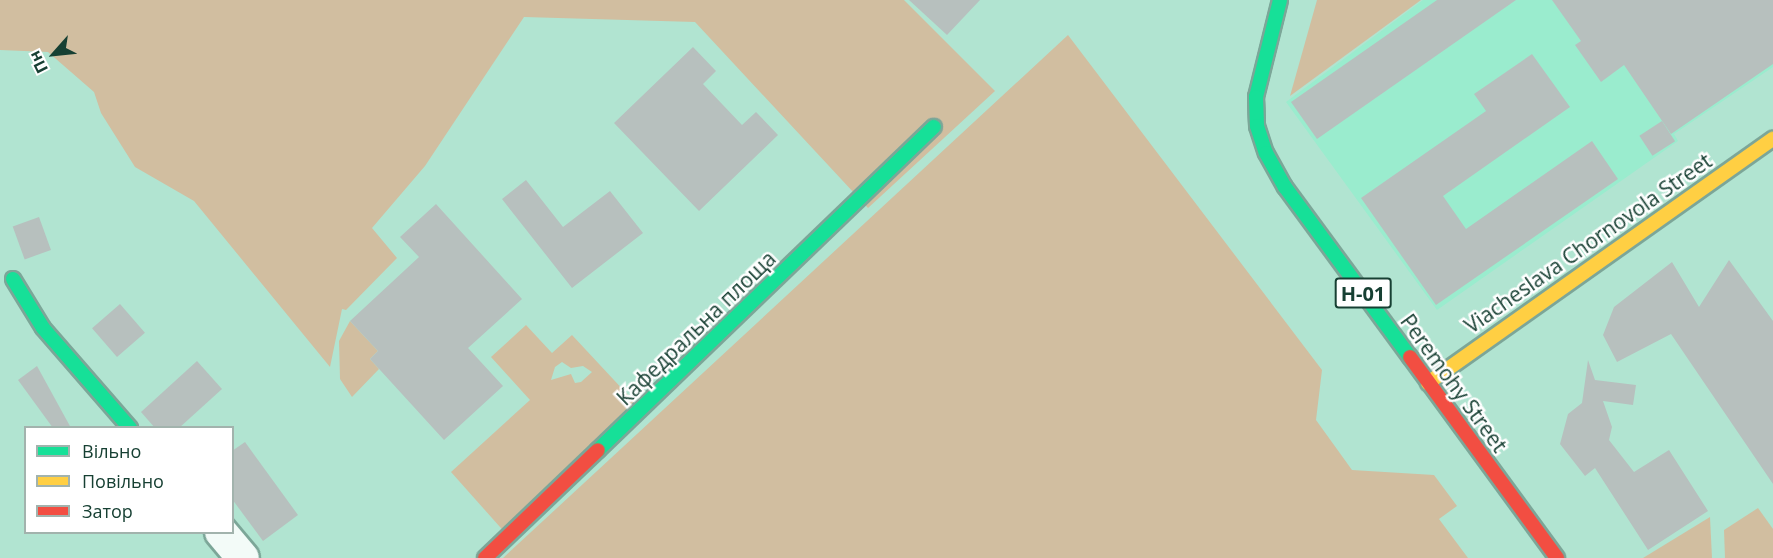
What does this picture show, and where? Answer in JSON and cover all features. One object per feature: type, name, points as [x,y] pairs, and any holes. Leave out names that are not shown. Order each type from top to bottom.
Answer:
[{"type":"street","name":"Peremohy Street","points":[[1280,0],[1260,73],[1256,105],[1257,126],[1266,153],[1285,188],[1557,558]]},
{"type":"street","name":"Кафедральна площа","points":[[485,558],[934,127]]},
{"type":"street","name":"Viacheslava Chornovola Street","points":[[1428,383],[1773,139]]},
{"type":"street","points":[[13,279],[43,328],[128,426]]},
{"type":"street","points":[[223,534],[243,558]]},
{"type":"shaded area","points":[[0,0],[904,0],[995,91],[868,208],[695,22],[524,17],[425,166],[372,228],[397,258],[346,310],[342,309],[330,367],[194,201],[135,167],[101,113],[94,92],[48,52],[0,50]]},
{"type":"shaded area","points":[[1317,0],[1421,0],[1290,96]]},
{"type":"shaded area","points":[[1423,0],[1773,0],[1773,67],[1674,134],[1678,141],[1437,310],[1286,102]]},
{"type":"shaded area","points":[[1068,35],[1322,370],[1316,420],[1352,470],[1434,475],[1457,506],[1439,519],[1468,558],[503,558]]},
{"type":"shaded area","points":[[350,321],[378,351],[370,359],[379,369],[352,397],[340,379],[339,341]]},
{"type":"shaded area","points":[[526,325],[552,353],[572,335],[641,409],[508,536],[451,472],[530,400],[491,357]],"holes":[[[562,362],[571,368],[583,366],[592,372],[581,382],[575,383],[571,374],[551,380],[555,367]]]},
{"type":"shaded area","points":[[1758,508],[1773,529],[1773,558],[1725,558],[1724,530]]},
{"type":"shaded area","points":[[1710,517],[1712,558],[1643,558]]},
{"type":"building","points":[[909,0],[980,0],[947,35]]},
{"type":"building","points":[[1437,0],[1516,0],[1317,139],[1291,102]]},
{"type":"building","points":[[1552,0],[1773,0],[1773,64],[1671,134],[1624,65],[1601,82],[1575,45],[1581,41]]},
{"type":"building","points":[[693,47],[716,71],[703,84],[742,125],[756,112],[778,135],[699,211],[614,123]]},
{"type":"building","points":[[1532,54],[1570,107],[1443,196],[1466,229],[1592,141],[1618,179],[1436,305],[1361,198],[1486,111],[1474,94]]},
{"type":"building","points":[[1662,121],[1675,141],[1652,156],[1639,136]]},
{"type":"building","points":[[526,180],[563,227],[610,191],[643,233],[572,288],[502,199]]},
{"type":"building","points":[[436,204],[522,299],[468,348],[503,386],[444,440],[370,359],[378,351],[350,321],[419,257],[400,237]]},
{"type":"building","points":[[39,217],[51,250],[25,259],[13,227]]},
{"type":"building","points":[[1729,260],[1773,321],[1773,484],[1671,334],[1617,362],[1603,335],[1614,307],[1672,262],[1699,307]]},
{"type":"building","points":[[120,304],[145,333],[117,357],[92,328]]},
{"type":"building","points":[[1588,360],[1595,380],[1636,385],[1633,405],[1603,401],[1612,427],[1609,440],[1634,472],[1669,450],[1708,511],[1648,550],[1595,468],[1585,476],[1560,444],[1568,414],[1582,403]]},
{"type":"building","points":[[197,361],[222,389],[181,426],[153,426],[141,412]]},
{"type":"building","points":[[37,366],[70,426],[52,426],[18,380]]},
{"type":"building","points":[[245,442],[298,515],[263,541],[234,502],[234,450]]},
{"type":"traffic: fast","points":[[1280,0],[1256,97],[1257,126],[1266,153],[1285,187],[1410,357]]},
{"type":"traffic: fast","points":[[598,450],[934,127]]},
{"type":"traffic: fast","points":[[13,279],[43,328],[128,426]]},
{"type":"traffic: slow","points":[[1428,383],[1773,139]]},
{"type":"traffic: jam","points":[[1410,357],[1557,558]]},
{"type":"traffic: jam","points":[[485,558],[598,450]]}]
